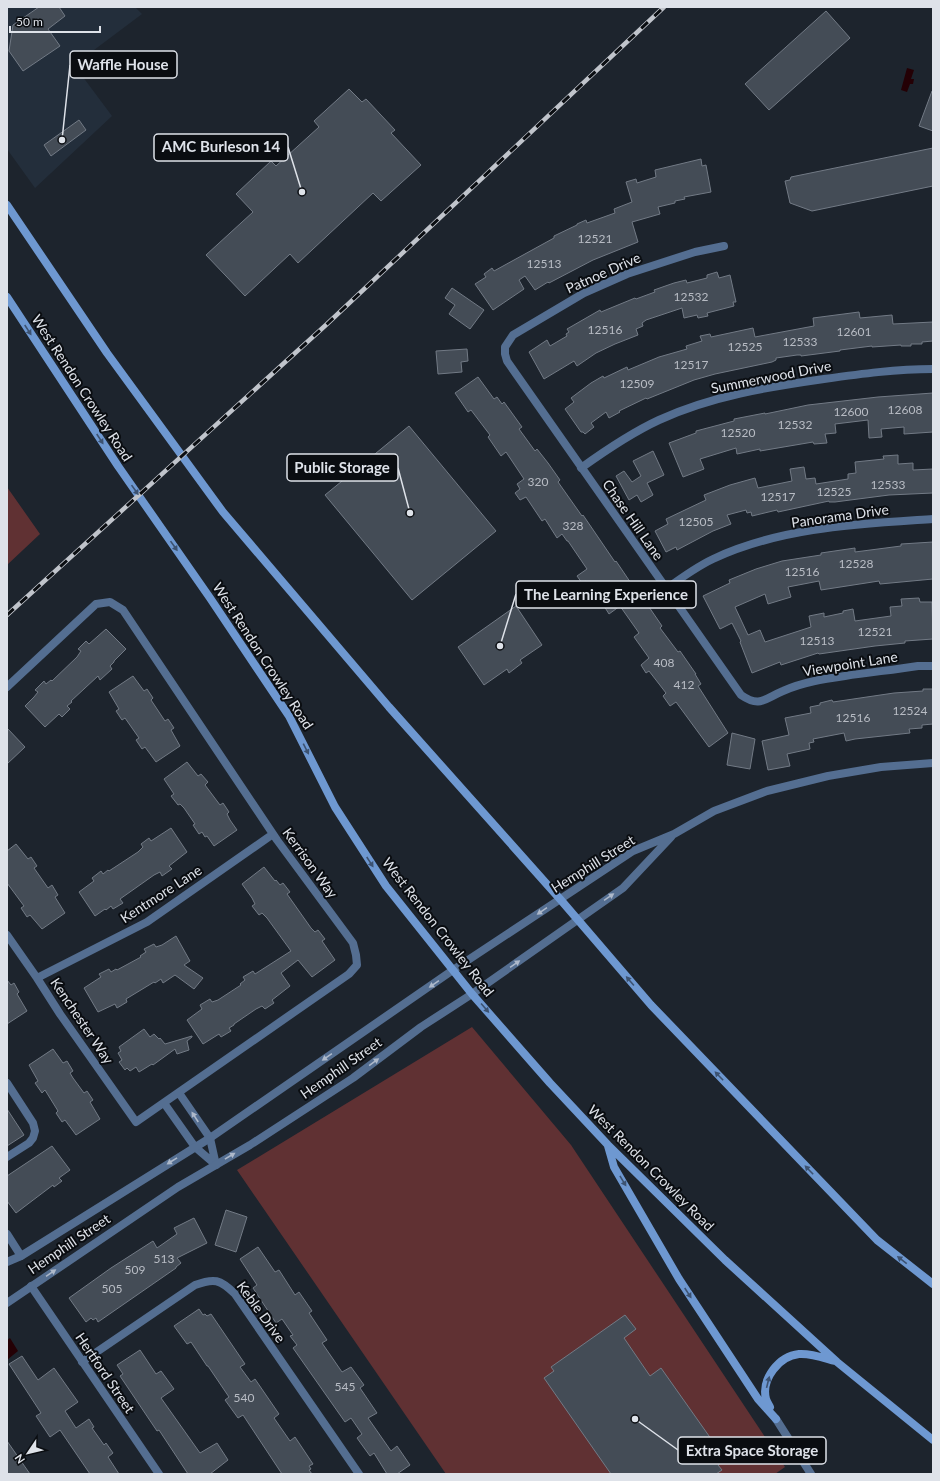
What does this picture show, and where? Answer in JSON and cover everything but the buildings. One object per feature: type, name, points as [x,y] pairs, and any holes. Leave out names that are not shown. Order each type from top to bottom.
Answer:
[{"type":"main road","points":[[7,205],[107,353],[223,512],[389,707],[560,899],[651,1004],[877,1240],[933,1284]]},
{"type":"main road","name":"West Rendon Crowley Road","points":[[7,297],[118,466],[210,598],[289,716],[335,807],[386,886],[472,994],[550,1083],[608,1145],[725,1260],[837,1362],[933,1440]]},
{"type":"main road","points":[[608,1145],[614,1167],[679,1278],[758,1399],[776,1419]]},
{"type":"main road","points":[[776,1419],[766,1398],[766,1384],[770,1374],[776,1367],[790,1356],[799,1354],[814,1355],[837,1362]]},
{"type":"street","name":"Patnoe Drive","points":[[505,347],[508,341],[518,331],[584,293],[627,274],[695,252],[724,246]]},
{"type":"street","name":"Chase Hill Lane","points":[[505,347],[507,361],[581,468],[741,695],[750,701]]},
{"type":"street","name":"Summerwood Drive","points":[[581,468],[605,451],[659,420],[700,404],[741,394],[794,384],[912,369],[933,369]]},
{"type":"street","name":"Panorama Drive","points":[[666,588],[689,572],[712,559],[738,549],[769,540],[822,528],[933,519]]},
{"type":"street","name":"Kerrison Way","points":[[7,687],[96,604],[110,602],[123,610],[273,834],[353,943],[357,965],[349,974],[136,1122]]},
{"type":"street","name":"Viewpoint Lane","points":[[750,701],[762,701],[783,690],[812,681],[918,666],[933,666]]},
{"type":"street","name":"Hemphill Street","points":[[7,1262],[21,1256],[210,1138],[453,970],[633,852],[674,834],[714,812],[767,791],[836,775],[881,767],[933,763]]},
{"type":"street","name":"Kentmore Lane","points":[[38,978],[146,922],[273,834]]},
{"type":"street","name":"Hemphill Street","points":[[7,1303],[178,1187],[216,1165],[327,1095],[421,1027],[472,994],[623,888],[674,834]]},
{"type":"street","name":"Kenchester Way","points":[[7,934],[38,978],[60,1014],[136,1122]]},
{"type":"street","points":[[7,1083],[33,1122],[35,1131],[33,1138],[29,1143],[7,1157]]},
{"type":"street","points":[[179,1093],[210,1138],[216,1165]]},
{"type":"street","points":[[164,1103],[195,1147],[216,1165]]},
{"type":"street","points":[[7,1234],[21,1256]]},
{"type":"street","name":"Keble Drive","points":[[82,1362],[194,1285],[213,1280],[219,1281],[235,1294],[359,1474]]},
{"type":"street","name":"Hertford Street","points":[[31,1286],[159,1474]]},
{"type":"street","points":[[776,1419],[811,1474]]},
{"type":"shaded area","points":[[7,7],[135,7],[142,14],[74,65],[112,116],[35,188],[7,149]]},
{"type":"shaded area","points":[[907,68],[914,70],[911,79],[914,79],[913,84],[910,84],[907,92],[901,90]]},
{"type":"shaded area","points":[[7,487],[40,534],[7,565]]},
{"type":"shaded area","points":[[472,1027],[571,1145],[785,1467],[775,1474],[446,1474],[237,1170]]},
{"type":"shaded area","points":[[10,1338],[18,1351],[7,1360],[7,1340]]},
{"type":"railway","points":[[7,615],[327,324],[664,7]]},
{"type":"place","name":"Waffle House","points":[[62,140]]},
{"type":"place","name":"AMC Burleson 14","points":[[302,192]]},
{"type":"place","name":"Public Storage","points":[[410,513]]},
{"type":"place","name":"The Learning Experience","points":[[500,646]]},
{"type":"place","name":"Extra Space Storage","points":[[635,1419]]}]
